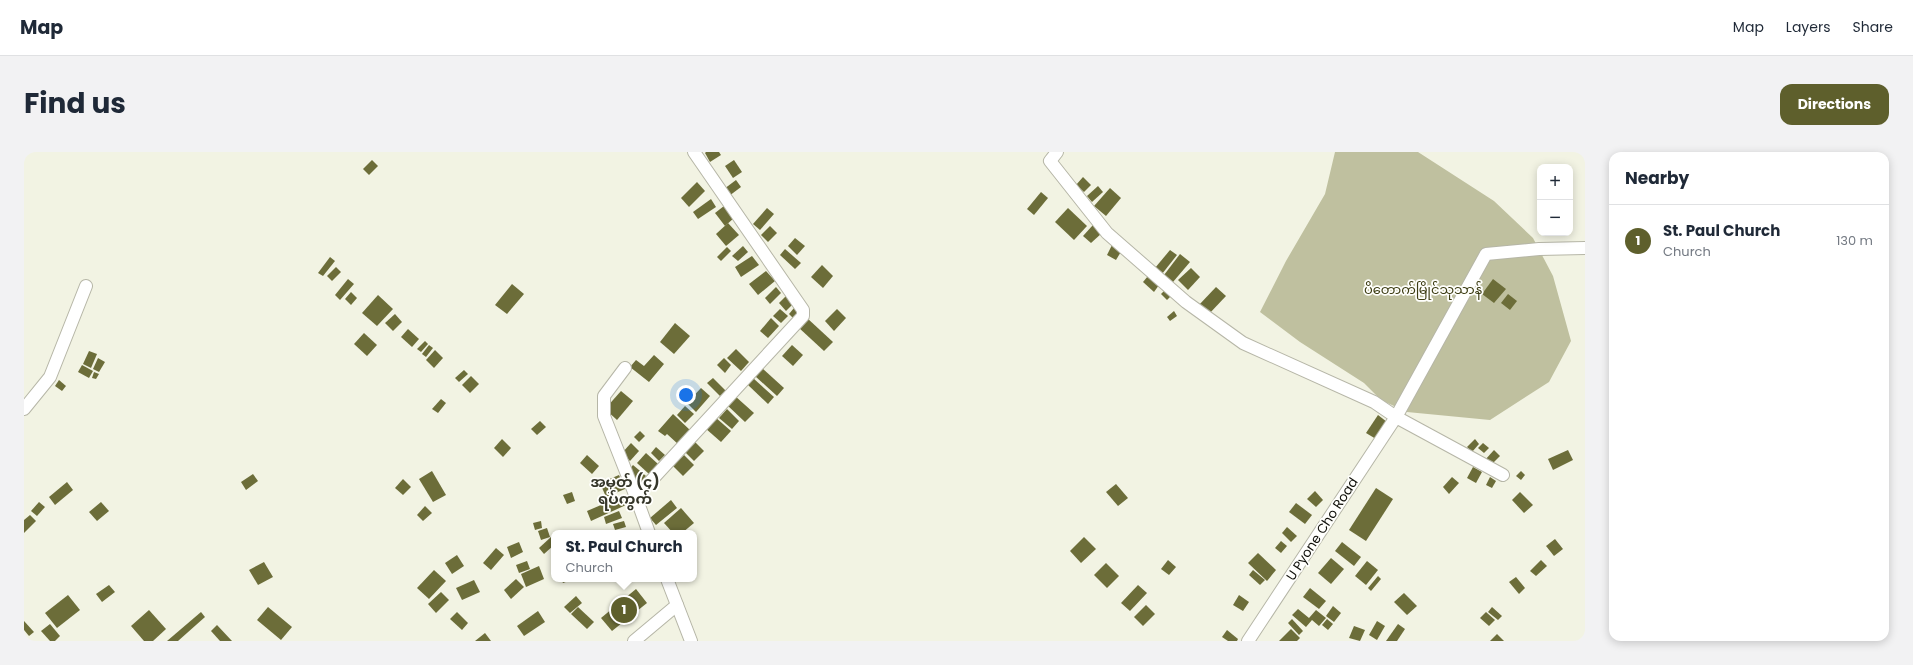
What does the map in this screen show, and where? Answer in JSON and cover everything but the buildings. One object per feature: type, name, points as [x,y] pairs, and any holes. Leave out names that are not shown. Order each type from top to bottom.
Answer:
[{"type":"street","points":[[636,497],[803,316],[803,310],[694,152]]},
{"type":"street","points":[[1057,152],[1050,160],[1107,233],[1186,302],[1243,343],[1374,402],[1396,417],[1503,475]]},
{"type":"street","name":"U Pyone Cho Road","points":[[1248,641],[1396,417],[1486,254],[1539,249],[1585,248]]},
{"type":"street","points":[[24,409],[50,377],[86,286]]},
{"type":"street","points":[[625,368],[604,396],[604,416],[648,530]]},
{"type":"street","points":[[668,582],[691,641]]},
{"type":"street","points":[[634,641],[677,605]]},
{"type":"green space","name":"ပိတောက်မြိုင်သုသာန်","points":[[1335,152],[1418,152],[1494,201],[1533,238],[1553,276],[1571,341],[1549,382],[1490,420],[1407,412],[1381,400],[1364,383],[1300,342],[1260,312],[1286,261],[1325,194]]},
{"type":"place","name":"St. Paul Church","points":[[624,610]]},
{"type":"district","name":"အမှတ် (၄) ရပ်ကွက်","points":[[625,490]]}]
